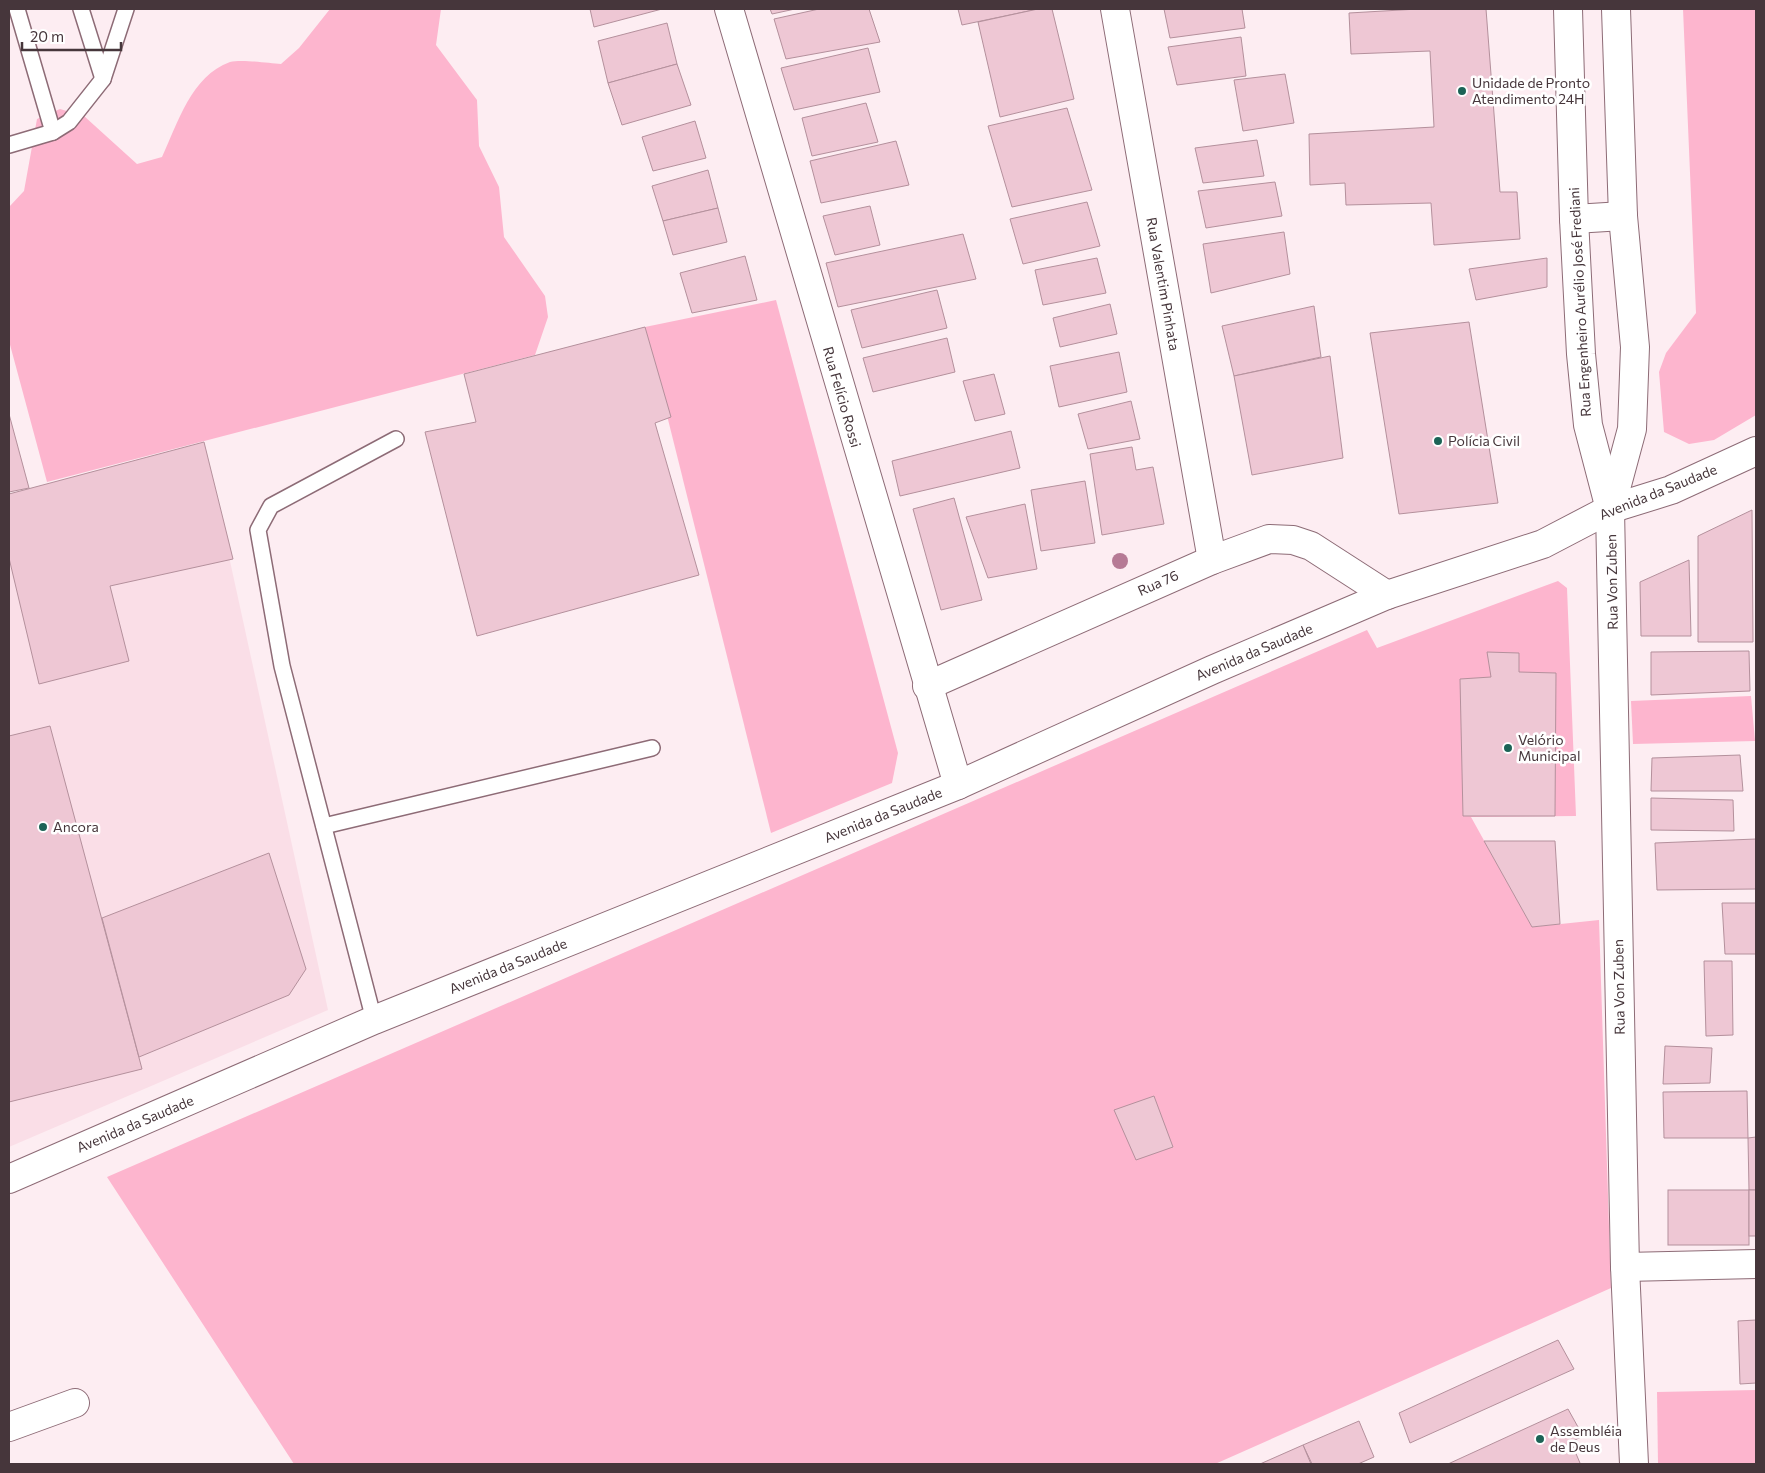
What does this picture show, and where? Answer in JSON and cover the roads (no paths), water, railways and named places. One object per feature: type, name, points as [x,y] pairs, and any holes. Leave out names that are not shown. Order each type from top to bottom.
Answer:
[{"type":"street","name":"Rua Felício Rossi","points":[[729,9],[926,686],[958,785]]},
{"type":"street","name":"Rua Valentim Pinhata","points":[[1115,9],[1212,560]]},
{"type":"street","name":"Rua Engenheiro Aurélio José Frediani","points":[[1568,9],[1574,219],[1581,354],[1588,425],[1610,509]]},
{"type":"street","points":[[1610,509],[1632,429],[1635,347],[1623,216],[1616,9]]},
{"type":"street","points":[[1574,219],[1623,216]]},
{"type":"street","name":"Avenida da Saudade","points":[[9,1178],[374,1020],[958,785],[1212,670],[1386,595],[1544,544],[1610,509],[1671,490],[1756,451]]},
{"type":"street","name":"Rua Von Zuben","points":[[1610,509],[1625,1267],[1634,1464]]},
{"type":"street","name":"Rua 76","points":[[926,686],[1212,560],[1269,538],[1292,540],[1311,546],[1386,595]]},
{"type":"street","points":[[1625,1267],[1756,1264]]},
{"type":"street","points":[[9,1427],[75,1403]]},
{"type":"lane","points":[[17,9],[53,132]]},
{"type":"lane","points":[[82,9],[102,79]]},
{"type":"lane","points":[[9,145],[53,132],[69,122],[102,79],[126,9]]},
{"type":"lane","points":[[374,1020],[282,666],[258,530],[271,506],[396,439]]},
{"type":"lane","points":[[324,826],[652,748]]},
{"type":"place","name":"Unidade de Pronto Atendimento 24H","points":[[1462,91]]},
{"type":"place","name":"Polícia Civil","points":[[1438,441]]},
{"type":"place","name":"Velório Municipal","points":[[1508,748]]},
{"type":"place","name":"Ancora","points":[[43,827]]},
{"type":"place","name":"Assembléia de Deus","points":[[1540,1439]]}]
